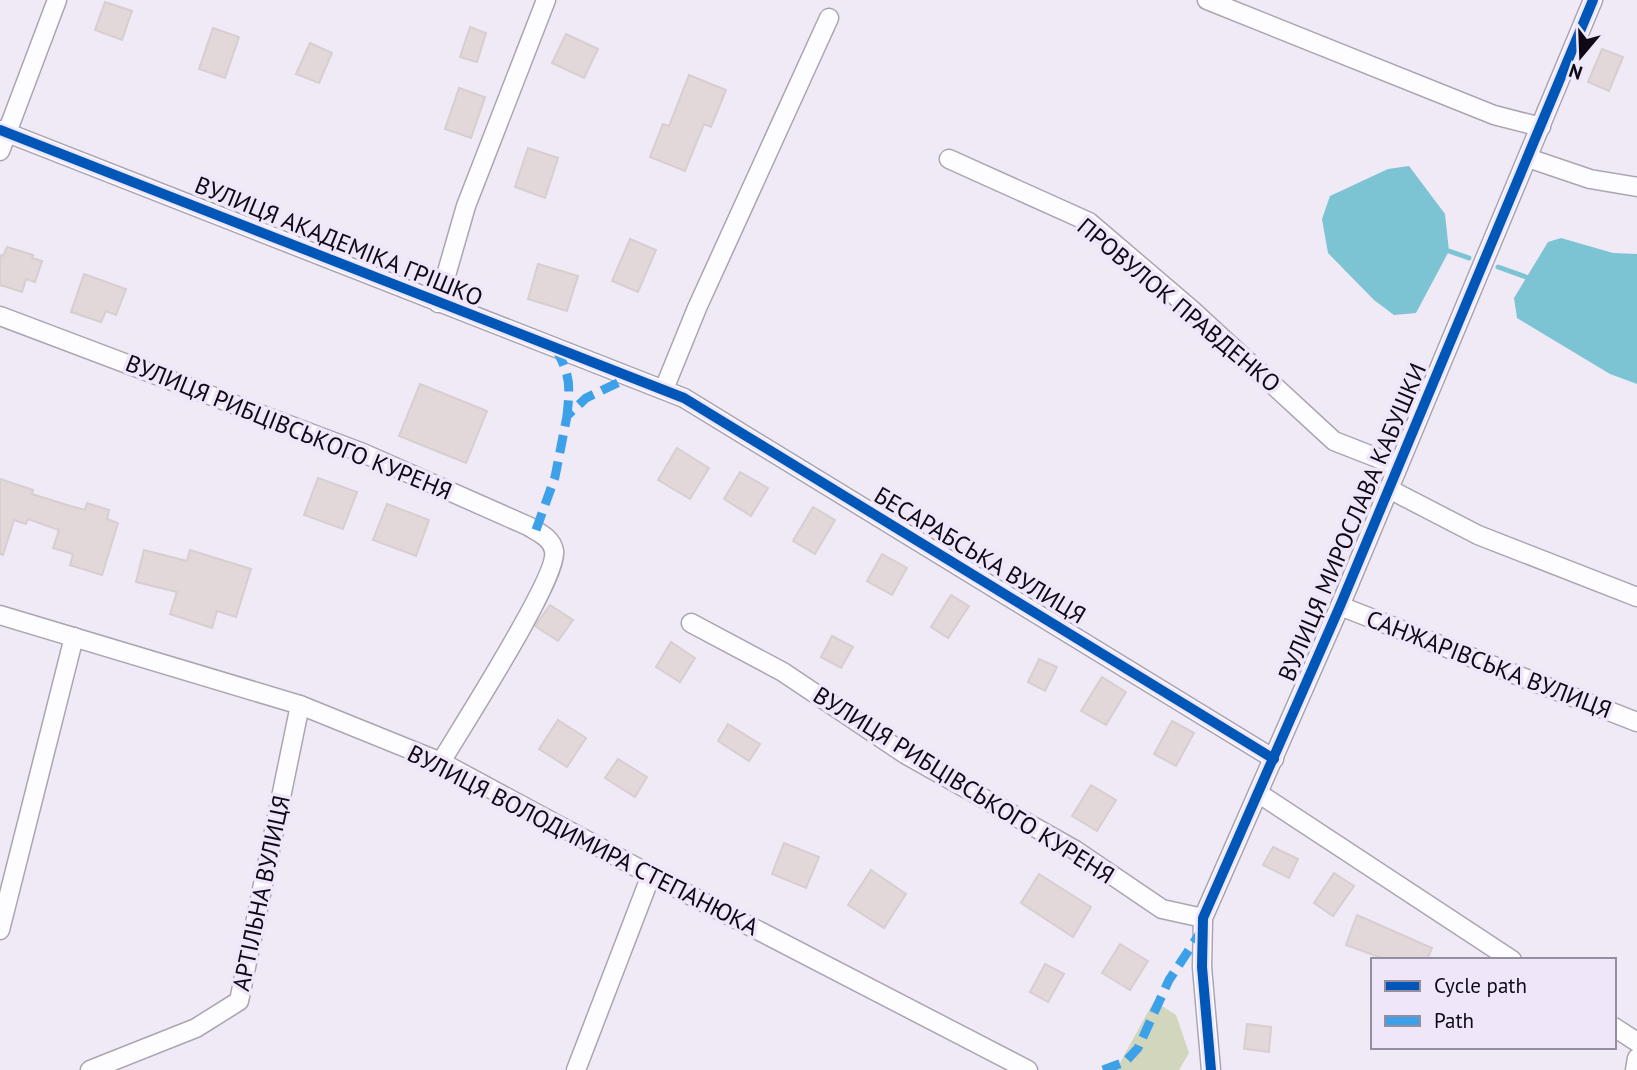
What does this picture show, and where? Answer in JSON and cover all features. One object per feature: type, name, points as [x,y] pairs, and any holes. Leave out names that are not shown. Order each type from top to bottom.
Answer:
[{"type":"street","points":[[0,151],[4,132],[57,0]]},
{"type":"street","points":[[438,303],[466,206],[546,0]]},
{"type":"street","points":[[1207,0],[1494,115],[1541,127]]},
{"type":"street","name":"ВУЛИЦЯ МИРОСЛАВА КАБУШКИ","points":[[1211,1070],[1202,967],[1203,918],[1340,606],[1593,0]]},
{"type":"street","points":[[664,389],[697,308],[829,18]]},
{"type":"street","name":"ВУЛИЦЯ АКАДЕМІКА ГРІШКО","points":[[4,132],[664,389]]},
{"type":"street","points":[[1528,158],[1590,179],[1637,187]]},
{"type":"street","name":"ПРОВУЛОК ПРАВДЕНКО","points":[[949,159],[1088,222],[1192,310],[1334,441],[1398,466]]},
{"type":"street","name":"ВУЛИЦЯ РИБЦІВСЬКОГО КУРЕНЯ","points":[[0,316],[363,453],[517,520],[548,538],[555,551],[552,565],[526,621],[440,762]]},
{"type":"street","name":"БЕСАРАБСЬКА ВУЛИЦЯ","points":[[664,389],[684,398],[1274,759]]},
{"type":"street","points":[[1389,489],[1478,535],[1637,597]]},
{"type":"street","name":"САНЖАРІВСЬКА ВУЛИЦЯ","points":[[1340,606],[1637,722]]},
{"type":"street","name":"ВУЛИЦЯ ВОЛОДИМИРА СТЕПАНЮКА","points":[[0,615],[300,705],[440,762],[651,875],[1028,1070]]},
{"type":"street","name":"ВУЛИЦЯ РИБЦІВСЬКОГО КУРЕНЯ","points":[[691,623],[783,672],[905,754],[1075,850],[1162,909],[1203,918]]},
{"type":"street","points":[[0,930],[74,637]]},
{"type":"street","name":"АРТІЛЬНА ВУЛИЦЯ","points":[[90,1070],[196,1028],[239,1001],[300,705]]},
{"type":"street","points":[[1258,793],[1509,958]]},
{"type":"street","points":[[576,1070],[651,875]]},
{"type":"street","points":[[1616,1028],[1637,1042]]},
{"type":"street","points":[[1635,1070],[1637,1058]]},
{"type":"green space","points":[[1154,1001],[1176,1015],[1189,1053],[1179,1070],[1116,1070]]},
{"type":"water","points":[[1409,166],[1445,214],[1449,251],[1416,313],[1394,315],[1374,300],[1328,253],[1322,219],[1330,196],[1388,169]]},
{"type":"water","points":[[1561,238],[1613,253],[1637,254],[1637,384],[1610,374],[1517,318],[1514,298],[1548,242]]},
{"type":"building","points":[[105,2],[132,11],[122,40],[95,30]]},
{"type":"building","points":[[470,27],[486,33],[477,62],[460,57]]},
{"type":"building","points":[[213,28],[239,37],[225,78],[199,69]]},
{"type":"building","points":[[566,34],[598,49],[584,78],[552,63]]},
{"type":"building","points":[[310,43],[332,53],[319,83],[296,74]]},
{"type":"building","points":[[1602,49],[1623,57],[1609,91],[1588,82]]},
{"type":"building","points":[[689,75],[726,90],[711,127],[704,124],[685,171],[650,157],[663,124],[669,126]]},
{"type":"building","points":[[459,88],[485,97],[471,138],[445,129]]},
{"type":"building","points":[[528,148],[558,158],[545,198],[515,187]]},
{"type":"building","points":[[630,239],[656,250],[638,292],[612,281]]},
{"type":"building","points":[[7,247],[33,255],[32,258],[42,261],[35,282],[26,279],[22,292],[0,285],[0,255],[3,256]]},
{"type":"building","points":[[538,264],[578,276],[567,311],[528,299]]},
{"type":"building","points":[[84,274],[126,289],[116,315],[106,311],[101,322],[71,312]]},
{"type":"building","points":[[420,384],[487,411],[466,463],[399,436]]},
{"type":"building","points":[[677,448],[709,468],[690,499],[658,480]]},
{"type":"building","points":[[740,472],[768,488],[751,516],[724,499]]},
{"type":"building","points":[[318,478],[357,492],[343,529],[304,515]]},
{"type":"building","points":[[0,479],[33,490],[32,494],[67,505],[85,510],[87,503],[109,510],[107,519],[118,523],[102,575],[70,565],[73,554],[53,548],[59,530],[28,519],[26,524],[14,520],[3,555],[0,554]]},
{"type":"building","points":[[387,504],[429,520],[416,556],[373,540]]},
{"type":"building","points":[[813,507],[835,520],[815,554],[793,541]]},
{"type":"building","points":[[144,550],[187,561],[190,550],[251,569],[236,617],[217,611],[212,628],[170,614],[177,592],[136,582]]},
{"type":"building","points":[[882,554],[907,568],[892,595],[867,581]]},
{"type":"building","points":[[951,595],[969,606],[948,638],[931,627]]},
{"type":"building","points":[[550,605],[573,620],[558,641],[535,626]]},
{"type":"building","points":[[832,636],[853,647],[841,668],[821,657]]},
{"type":"building","points":[[671,642],[695,658],[680,682],[656,667]]},
{"type":"building","points":[[1039,659],[1057,667],[1045,691],[1028,682]]},
{"type":"building","points":[[1102,677],[1126,692],[1106,725],[1081,711]]},
{"type":"building","points":[[558,720],[586,738],[567,767],[539,749]]},
{"type":"building","points":[[1172,721],[1194,733],[1176,766],[1154,754]]},
{"type":"building","points":[[728,724],[760,744],[749,761],[718,741]]},
{"type":"building","points":[[618,759],[647,777],[635,797],[605,778]]},
{"type":"building","points":[[1091,785],[1116,800],[1097,831],[1072,816]]},
{"type":"building","points":[[784,843],[819,857],[806,888],[772,874]]},
{"type":"building","points":[[1273,847],[1298,859],[1289,878],[1263,865]]},
{"type":"building","points":[[871,870],[906,894],[884,928],[848,905]]},
{"type":"building","points":[[1334,873],[1354,886],[1333,916],[1314,903]]},
{"type":"building","points":[[1039,874],[1091,907],[1073,937],[1021,903]]},
{"type":"building","points":[[1357,915],[1432,948],[1428,958],[1382,958],[1346,945]]},
{"type":"building","points":[[1120,944],[1148,961],[1130,990],[1102,973]]},
{"type":"building","points":[[1045,964],[1064,974],[1048,1002],[1030,992]]},
{"type":"building","points":[[1247,1024],[1271,1027],[1269,1052],[1244,1049]]},
{"type":"waterway","points":[[1449,251],[1469,258]]},
{"type":"waterway","points":[[1498,267],[1526,277]]},
{"type":"marked path","points":[[556,349],[568,381],[567,416]]},
{"type":"marked path","points":[[536,530],[555,477],[567,416],[586,398],[630,377]]},
{"type":"marked path","points":[[1103,1070],[1125,1062],[1138,1048],[1169,980],[1200,933]]},
{"type":"cycle path","points":[[1211,1070],[1202,967],[1203,918],[1340,606],[1593,0]]},
{"type":"cycle path","points":[[0,130],[684,398],[1274,759]]}]
